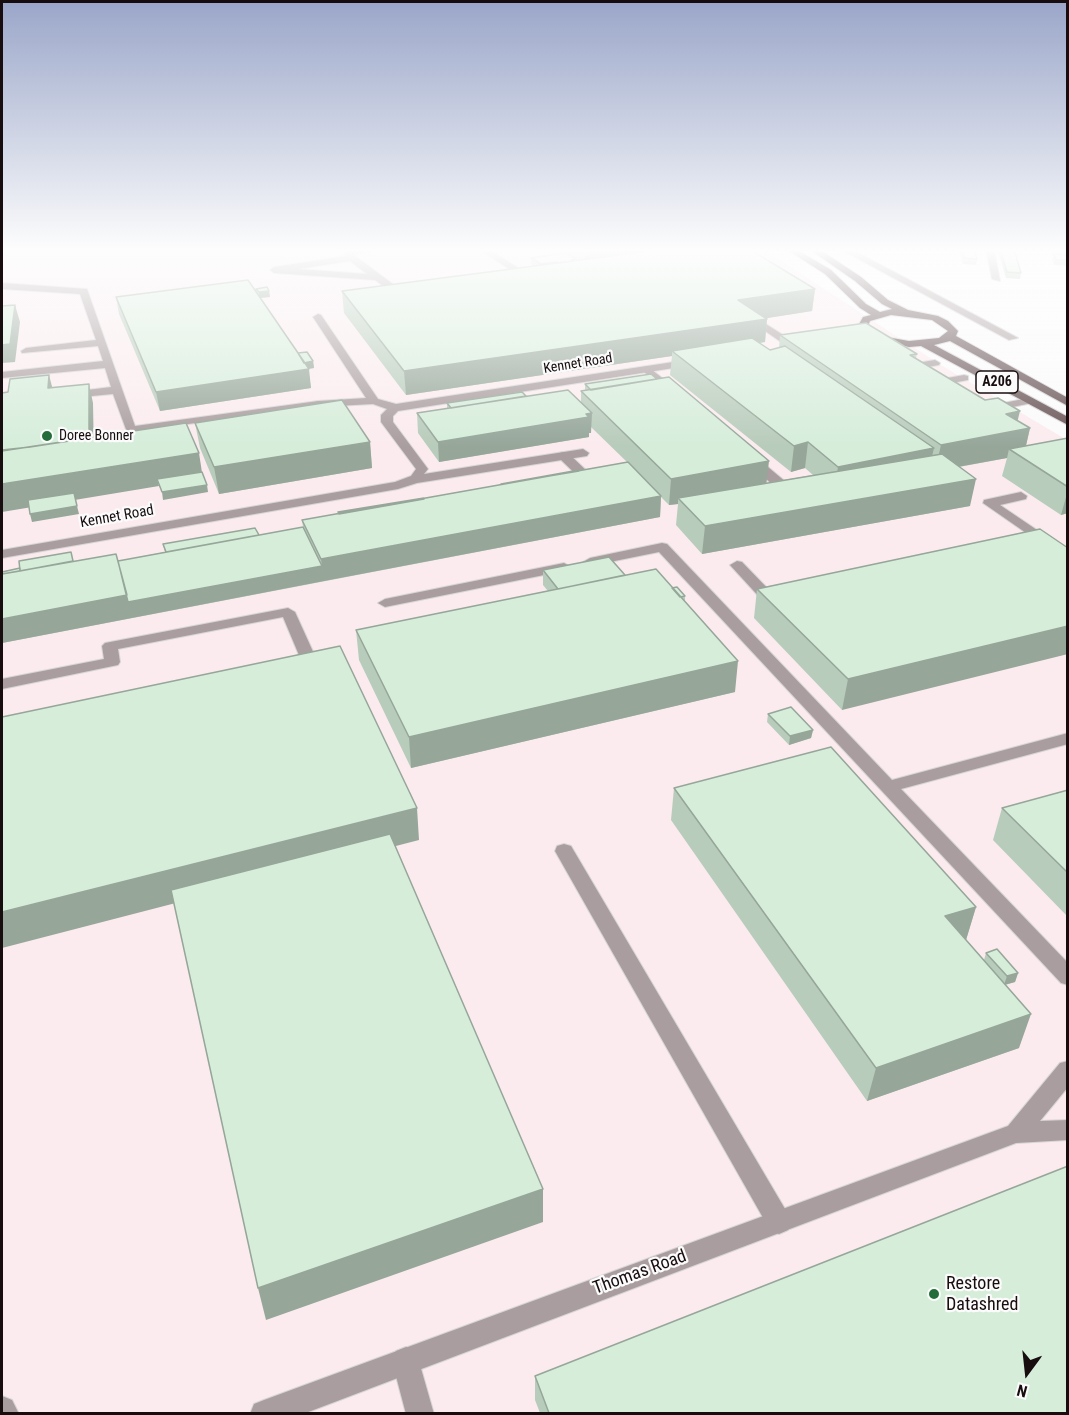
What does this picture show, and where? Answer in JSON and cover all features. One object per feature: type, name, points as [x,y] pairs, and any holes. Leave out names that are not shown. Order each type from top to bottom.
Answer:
[{"type":"main road","name":"A206","points":[[876,315],[866,319],[863,326],[868,336],[925,344],[950,337],[1068,403]]},
{"type":"main road","name":"A206","points":[[917,315],[945,322],[953,331],[950,337]]},
{"type":"main road","name":"A206","points":[[925,344],[1068,422]]},
{"type":"street","points":[[92,315],[118,390],[130,435],[196,421],[319,410]]},
{"type":"street","points":[[969,315],[1013,338]]},
{"type":"street","points":[[318,317],[374,401]]},
{"type":"street","points":[[758,322],[800,346],[772,350]]},
{"type":"street","points":[[26,351],[102,343]]},
{"type":"street","name":"Kennet Road","points":[[319,410],[374,401],[394,408],[704,361]]},
{"type":"street","points":[[935,363],[899,365],[948,395]]},
{"type":"street","points":[[2,375],[109,364]]},
{"type":"street","points":[[647,369],[682,399]]},
{"type":"street","points":[[930,384],[964,378]]},
{"type":"street","points":[[57,397],[118,390]]},
{"type":"street","points":[[986,418],[975,412],[1028,401]]},
{"type":"street","points":[[394,408],[387,415],[387,422],[422,469],[416,479]]},
{"type":"street","points":[[299,419],[319,410]]},
{"type":"street","points":[[196,421],[201,435]]},
{"type":"street","points":[[743,452],[796,498],[775,502]]},
{"type":"street","name":"Kennet Road","points":[[2,554],[398,485],[416,479],[583,453]]},
{"type":"street","points":[[564,456],[588,479]]},
{"type":"street","points":[[1021,496],[989,503],[1068,558]]},
{"type":"street","points":[[1018,545],[1041,540]]},
{"type":"street","points":[[385,603],[662,547],[1068,977]]},
{"type":"street","points":[[737,566],[768,598],[791,593]]},
{"type":"street","points":[[2,684],[112,662],[110,646],[288,612],[312,667]]},
{"type":"street","points":[[888,787],[1068,738]]},
{"type":"street","points":[[564,851],[779,1221]]},
{"type":"street","points":[[1016,1133],[1068,1070]]},
{"type":"street","name":"Thomas Road","points":[[264,1413],[1016,1133],[1068,1130]]},
{"type":"street","points":[[406,1361],[420,1413]]},
{"type":"street","points":[[2,1410],[5,1413]]},
{"type":"shaded area","points":[[2,315],[864,315],[941,365],[1067,440],[1067,1413],[2,1414]]},
{"type":"building","points":[[2,315],[14,315],[10,344],[2,345]]},
{"type":"building","points":[[124,315],[272,315],[309,369],[156,392]]},
{"type":"building","points":[[361,315],[761,315],[767,319],[404,371]]},
{"type":"building","points":[[866,323],[917,354],[910,355],[985,400],[998,398],[1020,411],[1006,414],[1030,428],[941,445],[780,335]]},
{"type":"building","points":[[752,338],[770,350],[785,346],[934,448],[838,467],[808,442],[794,446],[672,351]]},
{"type":"building","points":[[307,352],[313,361],[304,363],[298,353]]},
{"type":"building","points":[[651,374],[657,379],[591,390],[585,384]]},
{"type":"building","name":"Doree Bonner","points":[[49,375],[48,388],[89,384],[89,438],[2,450],[2,393],[8,392],[10,379]]},
{"type":"building","points":[[669,377],[769,461],[671,479],[581,391]]},
{"type":"building","points":[[568,390],[592,413],[586,414],[589,417],[438,442],[417,413]]},
{"type":"building","points":[[522,392],[526,396],[451,408],[447,403]]},
{"type":"building","points":[[342,400],[370,442],[214,467],[195,423]]},
{"type":"building","points":[[186,423],[199,453],[2,484],[2,451]]},
{"type":"building","points":[[1068,438],[1068,487],[1009,449]]},
{"type":"building","points":[[942,454],[976,479],[705,526],[678,498]]},
{"type":"building","points":[[628,462],[661,496],[321,559],[302,520]]},
{"type":"building","points":[[579,470],[579,471],[501,484]]},
{"type":"building","points":[[202,472],[207,485],[162,492],[157,479]]},
{"type":"building","points":[[74,493],[77,506],[30,514],[28,500]]},
{"type":"building","points":[[424,498],[339,514],[338,512]]},
{"type":"building","points":[[303,527],[322,566],[128,602],[118,561]]},
{"type":"building","points":[[255,528],[259,535],[166,552],[163,544]]},
{"type":"building","points":[[1040,529],[1068,548],[1068,626],[848,679],[757,589]]},
{"type":"building","points":[[71,552],[73,561],[20,571],[19,561]]},
{"type":"building","points":[[116,554],[127,595],[2,619],[2,574]]},
{"type":"building","points":[[609,557],[625,575],[558,589],[543,570]]},
{"type":"building","points":[[20,568],[20,571],[2,574],[2,572]]},
{"type":"building","points":[[656,569],[738,661],[409,737],[356,630]]},
{"type":"building","points":[[677,587],[685,596],[680,597],[672,588]]},
{"type":"building","points":[[340,646],[417,808],[2,912],[2,717]]},
{"type":"building","points":[[791,707],[813,730],[790,736],[768,714]]},
{"type":"building","points":[[831,747],[976,907],[945,916],[1031,1014],[876,1068],[674,788]]},
{"type":"building","points":[[1068,790],[1068,873],[1002,808]]},
{"type":"building","points":[[390,834],[543,1189],[258,1288],[171,890]]},
{"type":"building","points":[[997,949],[1018,973],[1007,976],[986,953]]},
{"type":"building","name":"Restore Datashred","points":[[1068,1166],[1068,1413],[549,1413],[535,1376]]},
{"type":"place","name":"Doree Bonner","points":[[47,436]]},
{"type":"place","name":"Restore Datashred","points":[[934,1294]]}]
